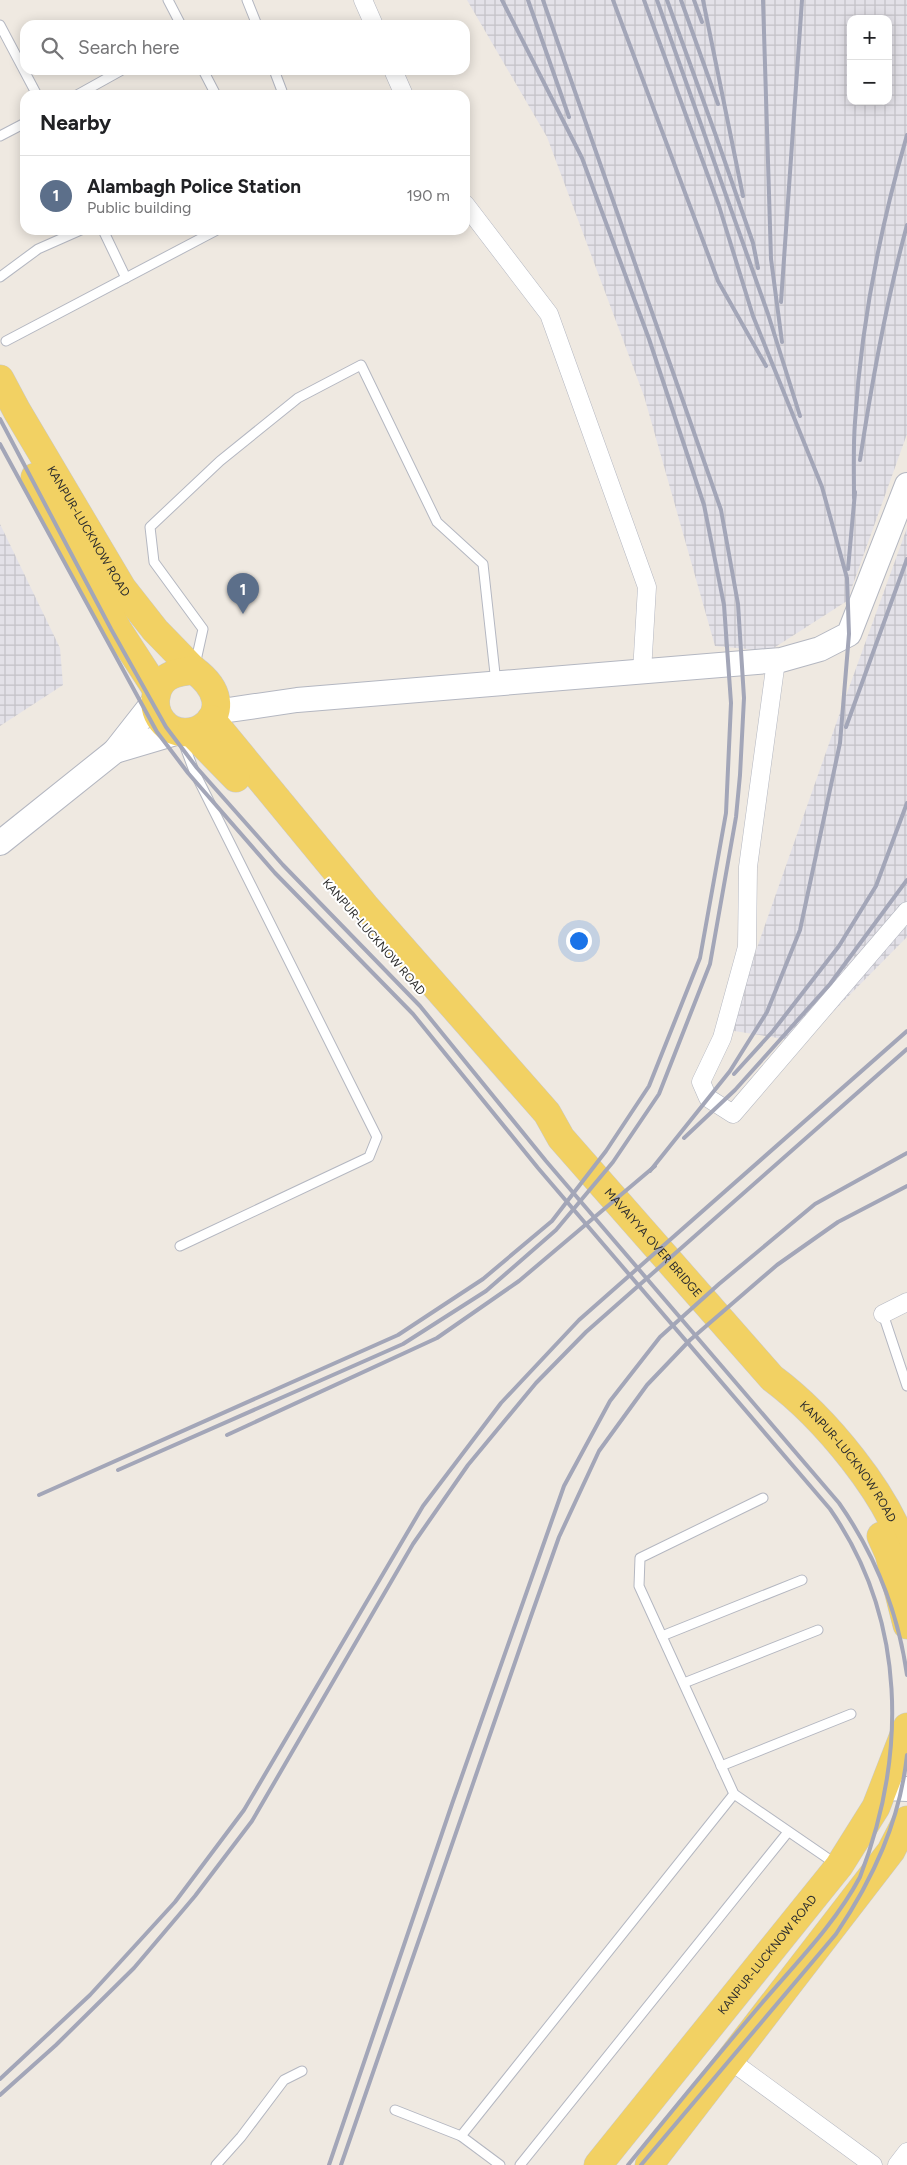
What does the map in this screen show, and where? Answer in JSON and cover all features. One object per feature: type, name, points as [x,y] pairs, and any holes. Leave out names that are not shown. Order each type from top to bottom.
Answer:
[{"type":"main road","name":"KANPUR-LUCKNOW ROAD","points":[[0,379],[17,412],[122,588],[155,630],[194,670],[207,680],[202,717],[214,754],[534,1121],[561,1138],[582,1162]]},
{"type":"main road","name":"KANPUR-LUCKNOW ROAD","points":[[0,410],[118,630],[156,695],[159,717],[164,724],[202,717]]},
{"type":"main road","points":[[156,695],[166,678],[172,674],[194,670]]},
{"type":"main road","name":"MAVAIYYA OVER BRIDGE","points":[[582,1162],[724,1323]]},
{"type":"main road","name":"KANPUR-LUCKNOW ROAD","points":[[724,1323],[772,1378],[797,1396],[863,1472],[888,1509],[907,1558]]},
{"type":"main road","name":"KANPUR-LUCKNOW ROAD","points":[[772,1378],[783,1404],[850,1482],[871,1512],[889,1554],[907,1625]]},
{"type":"main road","name":"KANPUR-LUCKNOW ROAD","points":[[598,2165],[839,1866],[876,1807],[895,1788],[907,1728]]},
{"type":"main road","points":[[649,2165],[891,1851],[906,1827]]},
{"type":"street","points":[[364,0],[372,20]]},
{"type":"street","points":[[395,75],[402,90]]},
{"type":"street","points":[[470,211],[549,314],[647,587],[642,672]]},
{"type":"street","points":[[115,751],[202,717],[297,700],[496,685],[776,660],[820,649],[849,634],[907,485]]},
{"type":"street","points":[[776,660],[748,867],[747,947],[722,1038],[701,1082],[708,1098],[733,1114],[907,911]]},
{"type":"street","points":[[0,843],[115,751],[156,695]]},
{"type":"street","points":[[883,1314],[907,1302]]},
{"type":"street","points":[[731,2061],[873,2165]]},
{"type":"lane","points":[[168,0],[178,20]]},
{"type":"lane","points":[[247,0],[255,20]]},
{"type":"lane","points":[[0,25],[20,64]]},
{"type":"lane","points":[[26,75],[33,90]]},
{"type":"lane","points":[[86,90],[113,75]]},
{"type":"lane","points":[[206,75],[213,90]]},
{"type":"lane","points":[[276,75],[282,90]]},
{"type":"lane","points":[[0,136],[20,126]]},
{"type":"lane","points":[[0,276],[38,249],[70,235]]},
{"type":"lane","points":[[105,235],[126,278]]},
{"type":"lane","points":[[6,341],[207,235]]},
{"type":"lane","points":[[194,670],[203,629],[154,562],[150,526],[220,461],[298,398],[361,365],[437,522],[483,564],[496,685]]},
{"type":"lane","points":[[180,1246],[369,1157],[377,1136],[194,771],[202,717]]},
{"type":"lane","points":[[883,1314],[907,1386]]},
{"type":"lane","points":[[898,1360],[907,1356]]},
{"type":"lane","points":[[763,1498],[640,1558],[640,1586],[734,1794],[839,1866]]},
{"type":"lane","points":[[662,1636],[802,1580]]},
{"type":"lane","points":[[684,1683],[818,1630]]},
{"type":"lane","points":[[721,1766],[851,1714]]},
{"type":"lane","points":[[461,2136],[734,1794]]},
{"type":"lane","points":[[520,2165],[788,1832]]},
{"type":"lane","points":[[216,2165],[242,2137],[284,2080],[302,2071]]},
{"type":"lane","points":[[395,2110],[461,2136],[500,2165]]},
{"type":"shaded area","points":[[467,0],[907,0],[907,434],[847,601],[769,651],[715,646],[644,396],[547,137]]},
{"type":"shaded area","points":[[0,524],[60,648],[63,685],[0,726]]},
{"type":"shaded area","points":[[907,528],[907,937],[803,1042],[728,1030],[843,704]]},
{"type":"railway","points":[[39,1495],[398,1335],[483,1279],[552,1221],[606,1151],[649,1086],[700,958],[726,813],[731,703],[724,605],[704,505],[649,339],[582,158],[502,0]]},
{"type":"railway","points":[[528,0],[569,117]]},
{"type":"railway","points":[[118,1470],[403,1344],[486,1291],[556,1230],[613,1162],[659,1094],[710,964],[736,817],[740,775],[744,698],[738,604],[721,510],[543,0]]},
{"type":"railway","points":[[613,0],[718,281],[766,366]]},
{"type":"railway","points":[[644,0],[719,206],[753,316],[822,487],[847,578],[849,634],[840,743],[800,930],[767,1012],[730,1071],[650,1171]]},
{"type":"railway","points":[[657,0],[768,314],[800,416]]},
{"type":"railway","points":[[667,0],[753,243],[758,268]]},
{"type":"railway","points":[[681,0],[718,104]]},
{"type":"railway","points":[[694,0],[702,22]]},
{"type":"railway","points":[[703,0],[743,196]]},
{"type":"railway","points":[[763,0],[771,259],[782,342]]},
{"type":"railway","points":[[781,302],[802,0]]},
{"type":"railway","points":[[854,498],[855,422],[867,314],[880,241],[907,135]]},
{"type":"railway","points":[[860,460],[880,342],[892,283],[907,225]]},
{"type":"railway","points":[[0,419],[111,629],[166,727],[197,768],[283,865],[420,1006],[546,1161],[839,1503],[864,1543],[884,1585],[898,1629],[907,1675]]},
{"type":"railway","points":[[0,444],[157,732],[188,773],[275,873],[413,1014],[538,1168],[830,1509],[855,1552],[874,1596],[886,1642],[892,1689],[891,1736],[886,1784],[875,1831],[860,1877],[827,1927],[628,2165]]},
{"type":"railway","points":[[848,569],[855,492]]},
{"type":"railway","points":[[846,727],[907,559]]},
{"type":"railway","points":[[734,1074],[773,1031],[839,946],[876,886],[907,803]]},
{"type":"railway","points":[[684,1138],[735,1090],[830,984],[907,880]]},
{"type":"railway","points":[[0,2079],[90,1995],[175,1902],[244,1810],[423,1506],[501,1403],[579,1320],[907,1031]]},
{"type":"railway","points":[[0,2095],[56,2045],[134,1968],[195,1896],[252,1821],[413,1544],[468,1465],[536,1383],[586,1332],[907,1049]]},
{"type":"railway","points":[[329,2165],[452,1804],[564,1486],[610,1401],[660,1337],[719,1284],[815,1204],[907,1153]]},
{"type":"railway","points":[[227,1435],[437,1338],[519,1281],[655,1166]]},
{"type":"railway","points":[[341,2165],[559,1537],[599,1451],[647,1385],[690,1340],[777,1265],[838,1222],[907,1186]]},
{"type":"railway","points":[[641,2165],[836,1934],[862,1892],[883,1849],[898,1803],[907,1755]]},
{"type":"place","name":"Alambagh Police Station","points":[[243,614]]}]
